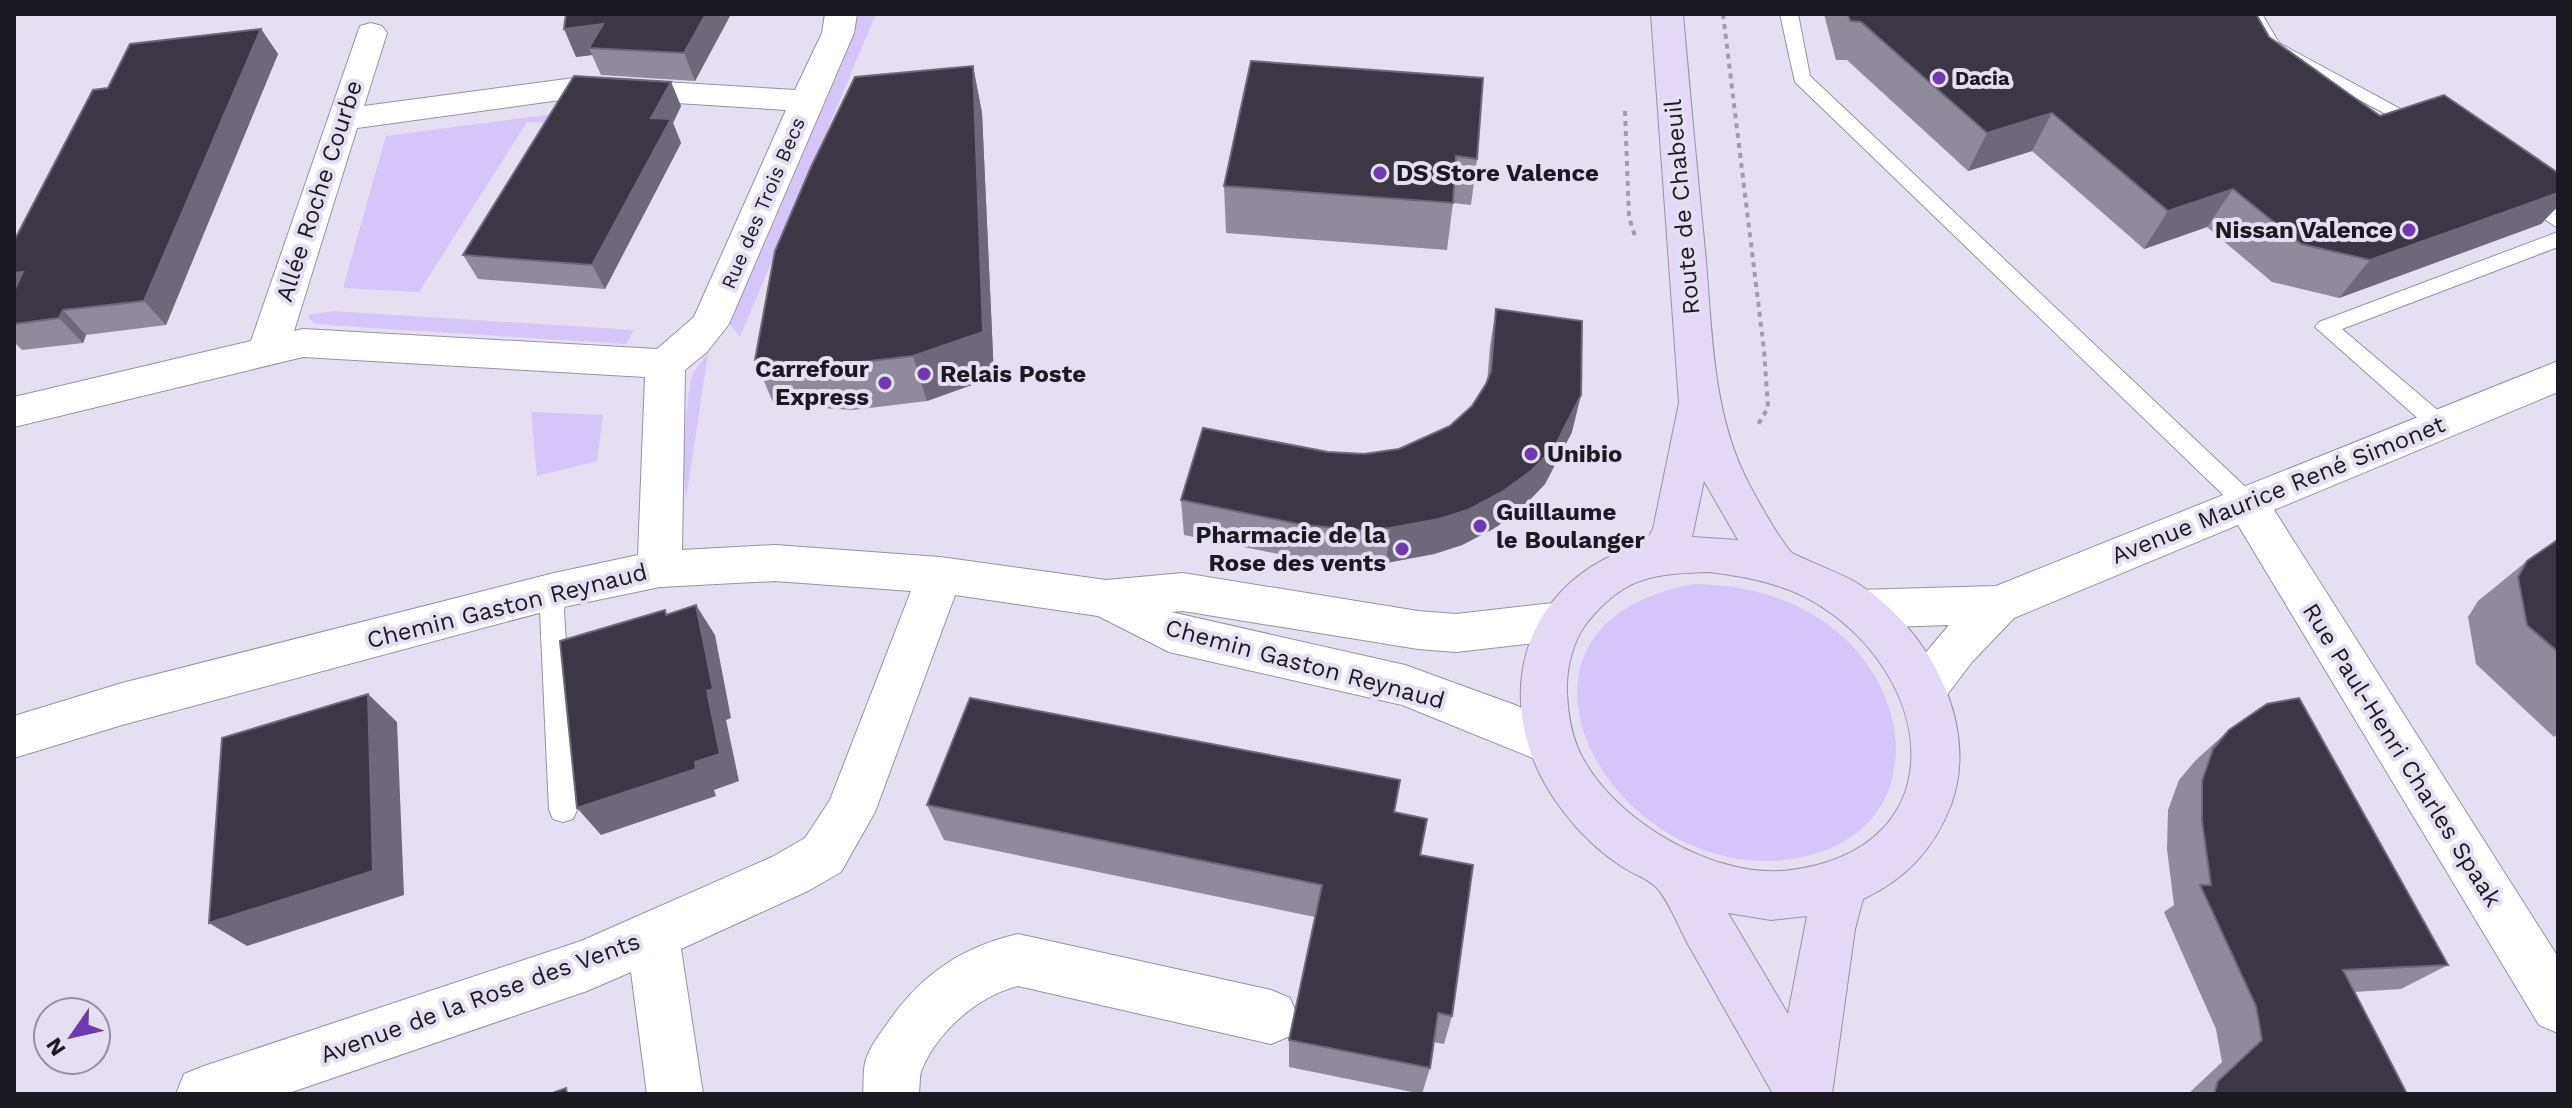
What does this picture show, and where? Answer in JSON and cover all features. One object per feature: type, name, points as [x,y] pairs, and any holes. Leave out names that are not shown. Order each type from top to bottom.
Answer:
[{"type":"main road","name":"Route de Chabeuil","points":[[1667,14],[1698,400],[1724,478],[1776,565]]},
{"type":"main road","name":"Route de Chabeuil","points":[[1659,558],[1674,531],[1698,400]]},
{"type":"main road","points":[[1709,554],[1776,565],[1812,580],[1859,609],[1896,646],[1923,690],[1935,729],[1938,768],[1929,806],[1909,839],[1879,866],[1841,885],[1789,895],[1732,891],[1676,873],[1621,839],[1578,795],[1550,744],[1541,700],[1546,658],[1562,621],[1587,592],[1620,571],[1659,558],[1709,554]]},
{"type":"main road","points":[[1676,873],[1804,1092]]},
{"type":"main road","points":[[1804,1092],[1829,929],[1841,885]]},
{"type":"street","points":[[807,101],[838,33],[841,14]]},
{"type":"street","name":"Allée Roche Courbe","points":[[268,350],[371,33]]},
{"type":"street","name":"Rue des Trois Becs","points":[[344,119],[582,87],[807,101],[710,324],[665,364]]},
{"type":"street","points":[[14,412],[303,343],[665,364],[660,569]]},
{"type":"street","name":"Avenue Maurice René Simonet","points":[[1859,609],[1998,605],[2558,376]]},
{"type":"street","name":"Rue Paul-Henri Charles Spaak","points":[[2247,503],[2558,1006]]},
{"type":"street","name":"Chemin Gaston Reynaud","points":[[14,737],[122,704],[554,591],[660,569],[775,563],[940,575],[1106,599],[1183,592],[1456,633],[1562,621]]},
{"type":"street","name":"Avenue de la Rose des Vents","points":[[204,1094],[587,965],[790,874],[823,855],[850,812],[940,575]]},
{"type":"street","name":"Chemin Gaston Reynaud","points":[[1106,599],[1169,633],[1405,685],[1550,744]]},
{"type":"street","name":"Avenue Maurice René Simonet","points":[[1923,690],[1956,648],[1998,605]]},
{"type":"street","points":[[653,937],[675,1094]]},
{"type":"street","points":[[891,1094],[893,1063],[925,1016],[954,988],[988,967],[1018,960],[1271,1017]]},
{"type":"lane","points":[[1789,14],[1801,78],[2247,503]]},
{"type":"lane","points":[[2253,14],[2272,46],[2439,135]]},
{"type":"lane","points":[[2511,187],[2558,221]]},
{"type":"lane","points":[[2439,424],[2326,327],[2558,239]]},
{"type":"lane","points":[[554,591],[552,612],[563,810]]},
{"type":"path","points":[[1723,14],[1764,350],[1768,408],[1724,478]]},
{"type":"shaded area","points":[[857,14],[876,14],[740,337],[730,324],[844,60]]},
{"type":"shaded area","points":[[554,114],[549,123],[527,122],[419,292],[343,288],[386,136]]},
{"type":"shaded area","points":[[332,311],[634,330],[626,344],[326,325],[314,323],[309,318],[309,315]]},
{"type":"shaded area","points":[[708,354],[686,499],[684,456],[689,393],[694,372]]},
{"type":"shaded area","points":[[531,412],[603,415],[597,461],[537,476]]},
{"type":"shaded area","points":[[1695,584],[1734,587],[1791,603],[1841,635],[1867,664],[1885,697],[1894,731],[1895,765],[1886,796],[1867,824],[1838,845],[1798,858],[1731,858],[1671,835],[1623,797],[1590,749],[1577,697],[1588,648],[1626,609]]},
{"type":"building","points":[[566,14],[706,14],[684,53],[589,48],[603,24],[564,29]]},
{"type":"building","points":[[1848,14],[2256,14],[2269,37],[2380,116],[2444,95],[2558,173],[2558,193],[2370,260],[2301,244],[2233,189],[2168,211],[2052,113],[1987,133],[1861,22],[1850,21]]},
{"type":"building","points":[[261,29],[144,301],[63,310],[59,318],[14,324],[14,291],[23,272],[14,273],[14,241],[93,90],[108,88],[130,44]]},
{"type":"building","points":[[1251,61],[1483,78],[1477,159],[1456,156],[1453,203],[1224,186]]},
{"type":"building","points":[[973,66],[983,332],[913,356],[836,365],[755,360],[775,251],[855,77]]},
{"type":"building","points":[[574,76],[671,82],[651,118],[671,119],[592,265],[463,255]]},
{"type":"building","points":[[1496,309],[1582,321],[1581,395],[1554,448],[1531,471],[1502,492],[1468,510],[1439,519],[1361,530],[1303,525],[1181,500],[1203,428],[1328,452],[1364,454],[1399,449],[1450,426],[1472,406],[1486,384],[1491,371]]},
{"type":"building","points":[[2556,541],[2558,652],[2527,625],[2518,577],[2527,561]]},
{"type":"building","points":[[696,605],[713,689],[707,691],[720,754],[695,762],[696,769],[577,808],[560,641],[665,610],[666,615]]},
{"type":"building","points":[[368,694],[373,871],[209,923],[222,738]]},
{"type":"building","points":[[970,698],[1400,780],[1394,812],[1427,819],[1420,855],[1473,865],[1452,1016],[1438,1013],[1430,1068],[1289,1040],[1322,885],[927,805]]},
{"type":"building","points":[[2299,698],[2448,965],[2343,970],[2407,1094],[2214,1094],[2218,1081],[2262,1040],[2256,1006],[2200,885],[2211,885],[2202,821],[2202,781],[2213,749],[2229,730],[2267,704]]},
{"type":"building","points":[[566,1088],[567,1094],[550,1094]]},
{"type":"place","name":"Dacia","points":[[1939,78]]},
{"type":"place","name":"DS Store Valence","points":[[1380,173]]},
{"type":"place","name":"Nissan Valence","points":[[2409,230]]},
{"type":"place","name":"Relais Poste","points":[[924,374]]},
{"type":"place","name":"Carrefour Express","points":[[885,383]]},
{"type":"place","name":"Unibio","points":[[1531,454]]},
{"type":"place","name":"Guillaume le Boulanger","points":[[1480,526]]},
{"type":"place","name":"Pharmacie de la Rose des vents","points":[[1402,549]]}]
